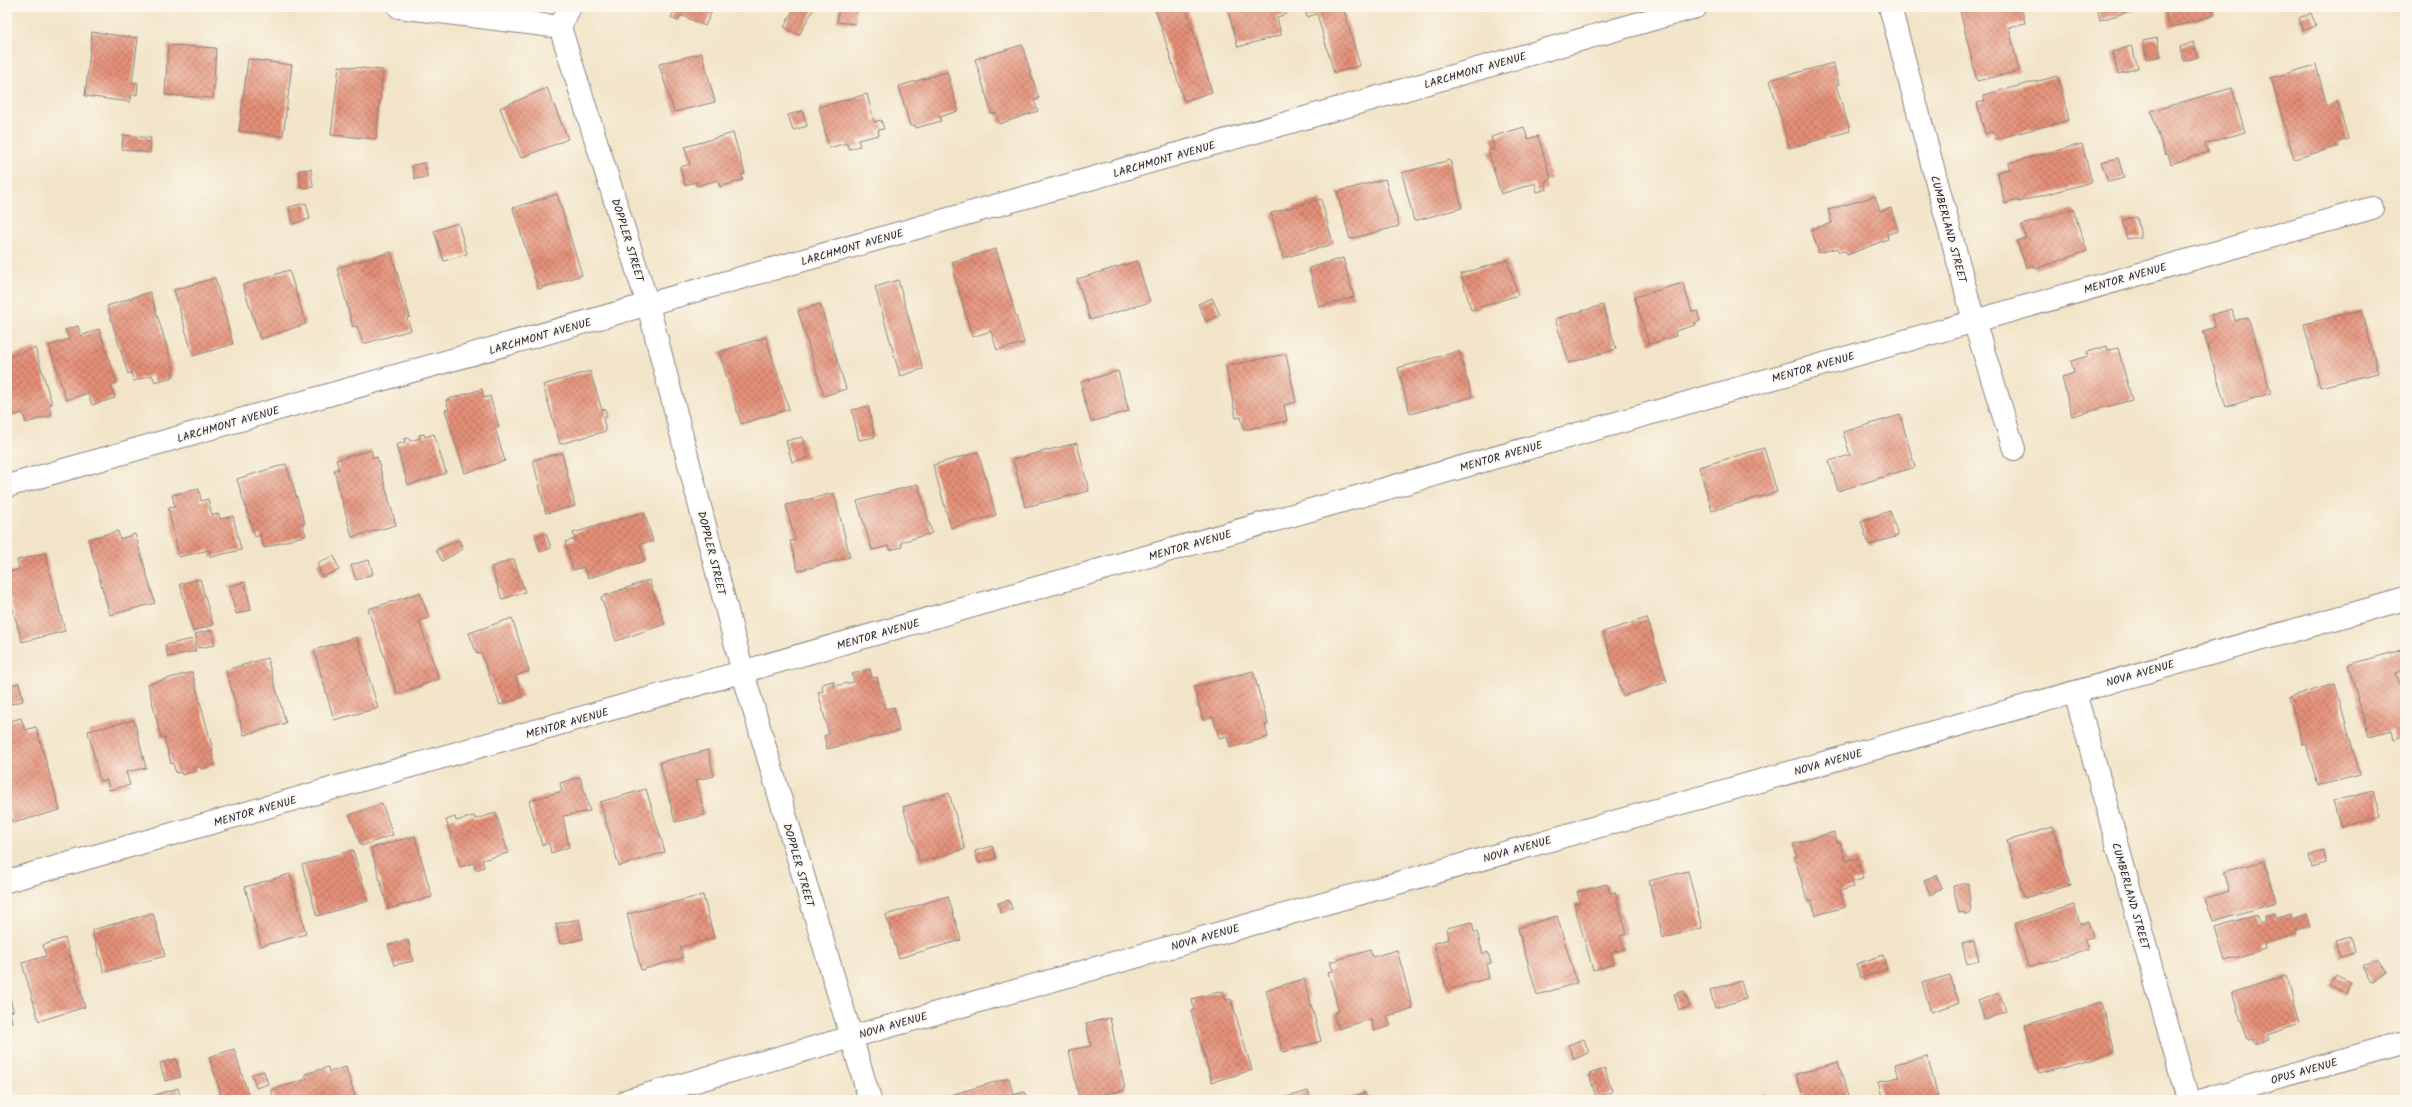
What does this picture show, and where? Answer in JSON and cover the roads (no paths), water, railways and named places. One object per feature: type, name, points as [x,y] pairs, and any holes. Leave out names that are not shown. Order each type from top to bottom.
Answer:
[{"type":"street","points":[[399,7],[560,27],[570,7]]},
{"type":"street","name":"LARCHMONT AVENUE","points":[[7,486],[648,306],[1696,7]]},
{"type":"street","name":"CUMBERLAND STREET","points":[[1890,7],[1974,321],[2014,449]]},
{"type":"street","name":"DOPPLER STREET","points":[[560,27],[648,306],[743,673],[850,1037],[870,1100]]},
{"type":"street","name":"MENTOR AVENUE","points":[[7,881],[743,673],[2372,208]]},
{"type":"street","name":"NOVA AVENUE","points":[[628,1100],[2405,599]]},
{"type":"street","name":"CUMBERLAND STREET","points":[[2075,692],[2188,1100]]},
{"type":"street","name":"OPUS AVENUE","points":[[2202,1100],[2405,1042]]}]
